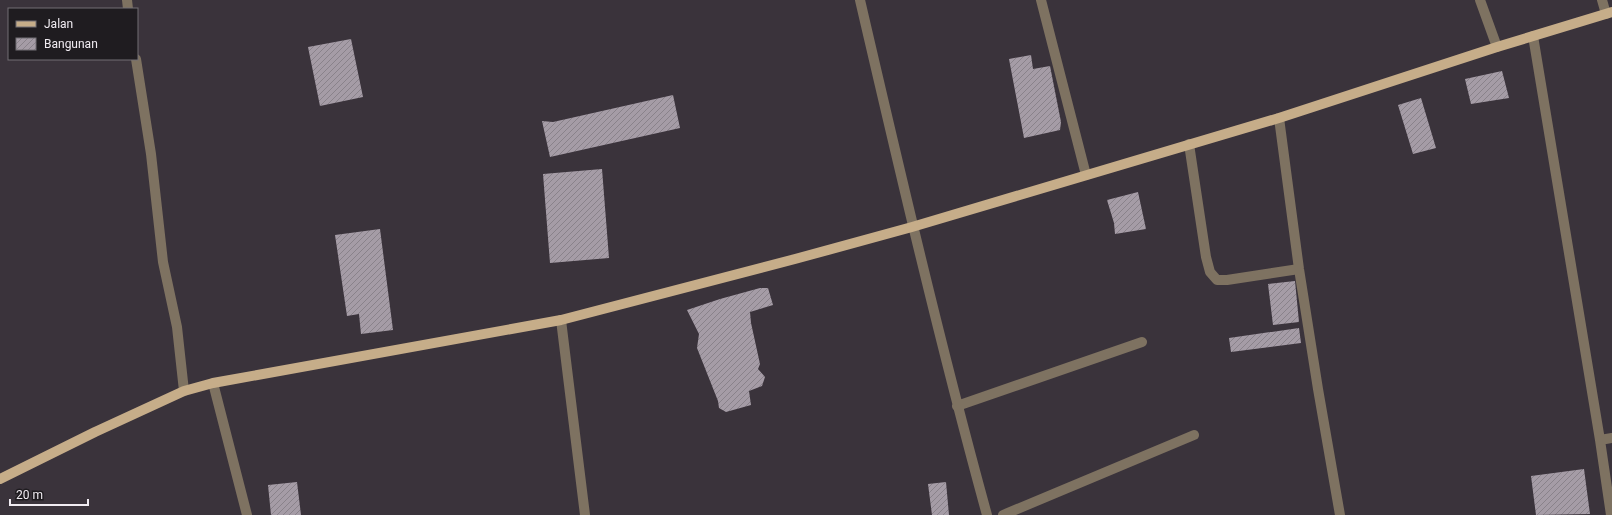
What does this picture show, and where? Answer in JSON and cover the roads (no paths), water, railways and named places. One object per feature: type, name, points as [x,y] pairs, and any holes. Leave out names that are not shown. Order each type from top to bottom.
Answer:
[{"type":"main road","points":[[0,479],[95,432],[184,391],[213,383],[561,320],[912,227],[1279,118],[1497,47],[1609,13]]},
{"type":"street","points":[[860,0],[912,227],[957,406],[987,515]]},
{"type":"street","points":[[1041,0],[1086,175]]},
{"type":"street","points":[[1480,0],[1497,47]]},
{"type":"street","points":[[1602,0],[1609,13]]},
{"type":"street","points":[[1533,36],[1611,515]]},
{"type":"street","points":[[136,60],[151,154],[163,262],[177,327],[184,391]]},
{"type":"street","points":[[1279,118],[1318,389],[1340,515]]},
{"type":"street","points":[[1189,144],[1206,257],[1210,272],[1217,280],[1227,280],[1300,269]]},
{"type":"street","points":[[561,320],[585,515]]},
{"type":"street","points":[[957,406],[1142,342]]},
{"type":"street","points":[[213,383],[247,515]]},
{"type":"street","points":[[1003,515],[1194,435]]},
{"type":"street","points":[[1600,440],[1612,438]]}]
